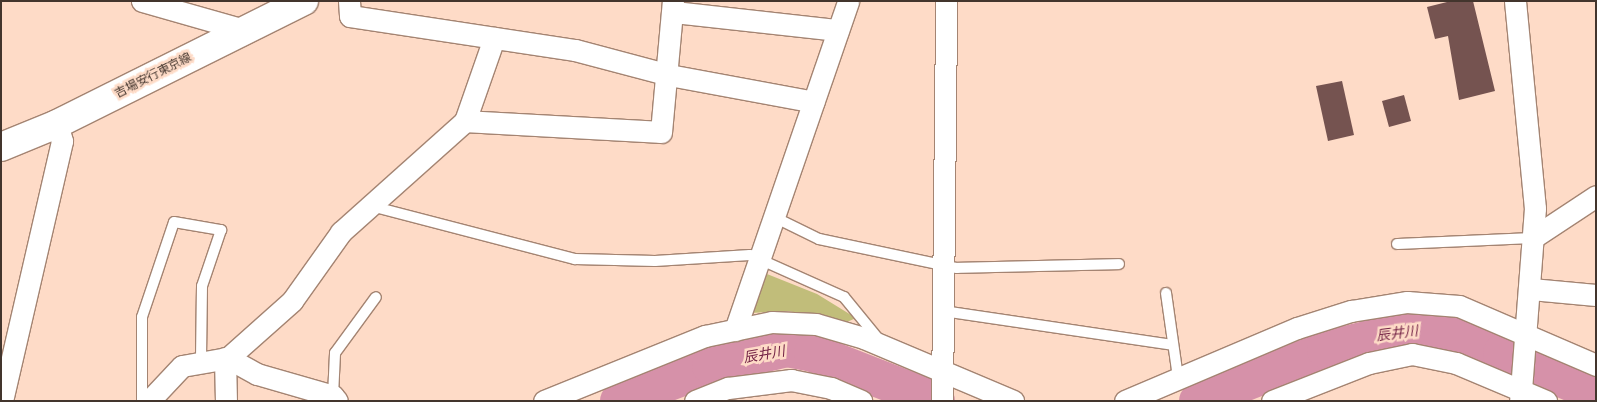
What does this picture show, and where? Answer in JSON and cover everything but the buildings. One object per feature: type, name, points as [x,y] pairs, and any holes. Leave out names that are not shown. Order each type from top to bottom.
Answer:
[{"type":"main road","name":"吉場安行東京線","points":[[1,147],[57,124],[240,29],[304,1]]},
{"type":"street","points":[[142,1],[240,29]]},
{"type":"street","points":[[349,1],[350,16],[574,50],[669,76],[814,102]]},
{"type":"street","points":[[735,330],[848,1]]},
{"type":"street","points":[[942,383],[946,1]]},
{"type":"street","points":[[1515,1],[1534,237],[1521,390]]},
{"type":"street","points":[[465,121],[661,132],[669,76],[673,6],[838,30]]},
{"type":"street","points":[[149,401],[182,366],[226,358],[292,301],[341,232],[465,121],[494,38]]},
{"type":"street","points":[[2,401],[62,142],[57,124]]},
{"type":"street","points":[[1534,237],[1596,196]]},
{"type":"street","points":[[1531,290],[1596,295]]},
{"type":"street","points":[[1125,401],[1178,377],[1306,325],[1351,311],[1407,302],[1459,306],[1525,337],[1596,365]]},
{"type":"street","points":[[544,401],[705,336],[772,322],[816,324],[885,347],[942,383],[1012,401]]},
{"type":"street","points":[[1272,401],[1370,363],[1412,354],[1456,363],[1546,401]]},
{"type":"street","points":[[226,358],[292,387],[335,398]]},
{"type":"street","points":[[226,358],[226,401]]},
{"type":"street","points":[[695,401],[728,388],[791,380],[831,388],[861,401]]},
{"type":"lane","points":[[370,206],[575,259],[655,261],[730,254],[760,258],[844,297],[885,347]]},
{"type":"lane","points":[[774,216],[819,239],[944,266],[1119,264]]},
{"type":"lane","points":[[142,401],[142,317],[174,222],[221,230],[202,286],[201,362]]},
{"type":"lane","points":[[1397,244],[1534,237]]},
{"type":"lane","points":[[1166,293],[1178,377]]},
{"type":"lane","points":[[335,398],[335,353],[376,297]]},
{"type":"lane","points":[[943,311],[1172,345]]},
{"type":"shaded area","points":[[767,274],[817,294],[856,318],[847,322],[788,311],[751,313]]},
{"type":"waterway","name":"辰井川","points":[[1198,401],[1326,350],[1410,329],[1435,330],[1502,353],[1596,393]]},
{"type":"waterway","name":"辰井川","points":[[619,401],[711,366],[787,348],[813,353],[936,401]]}]
